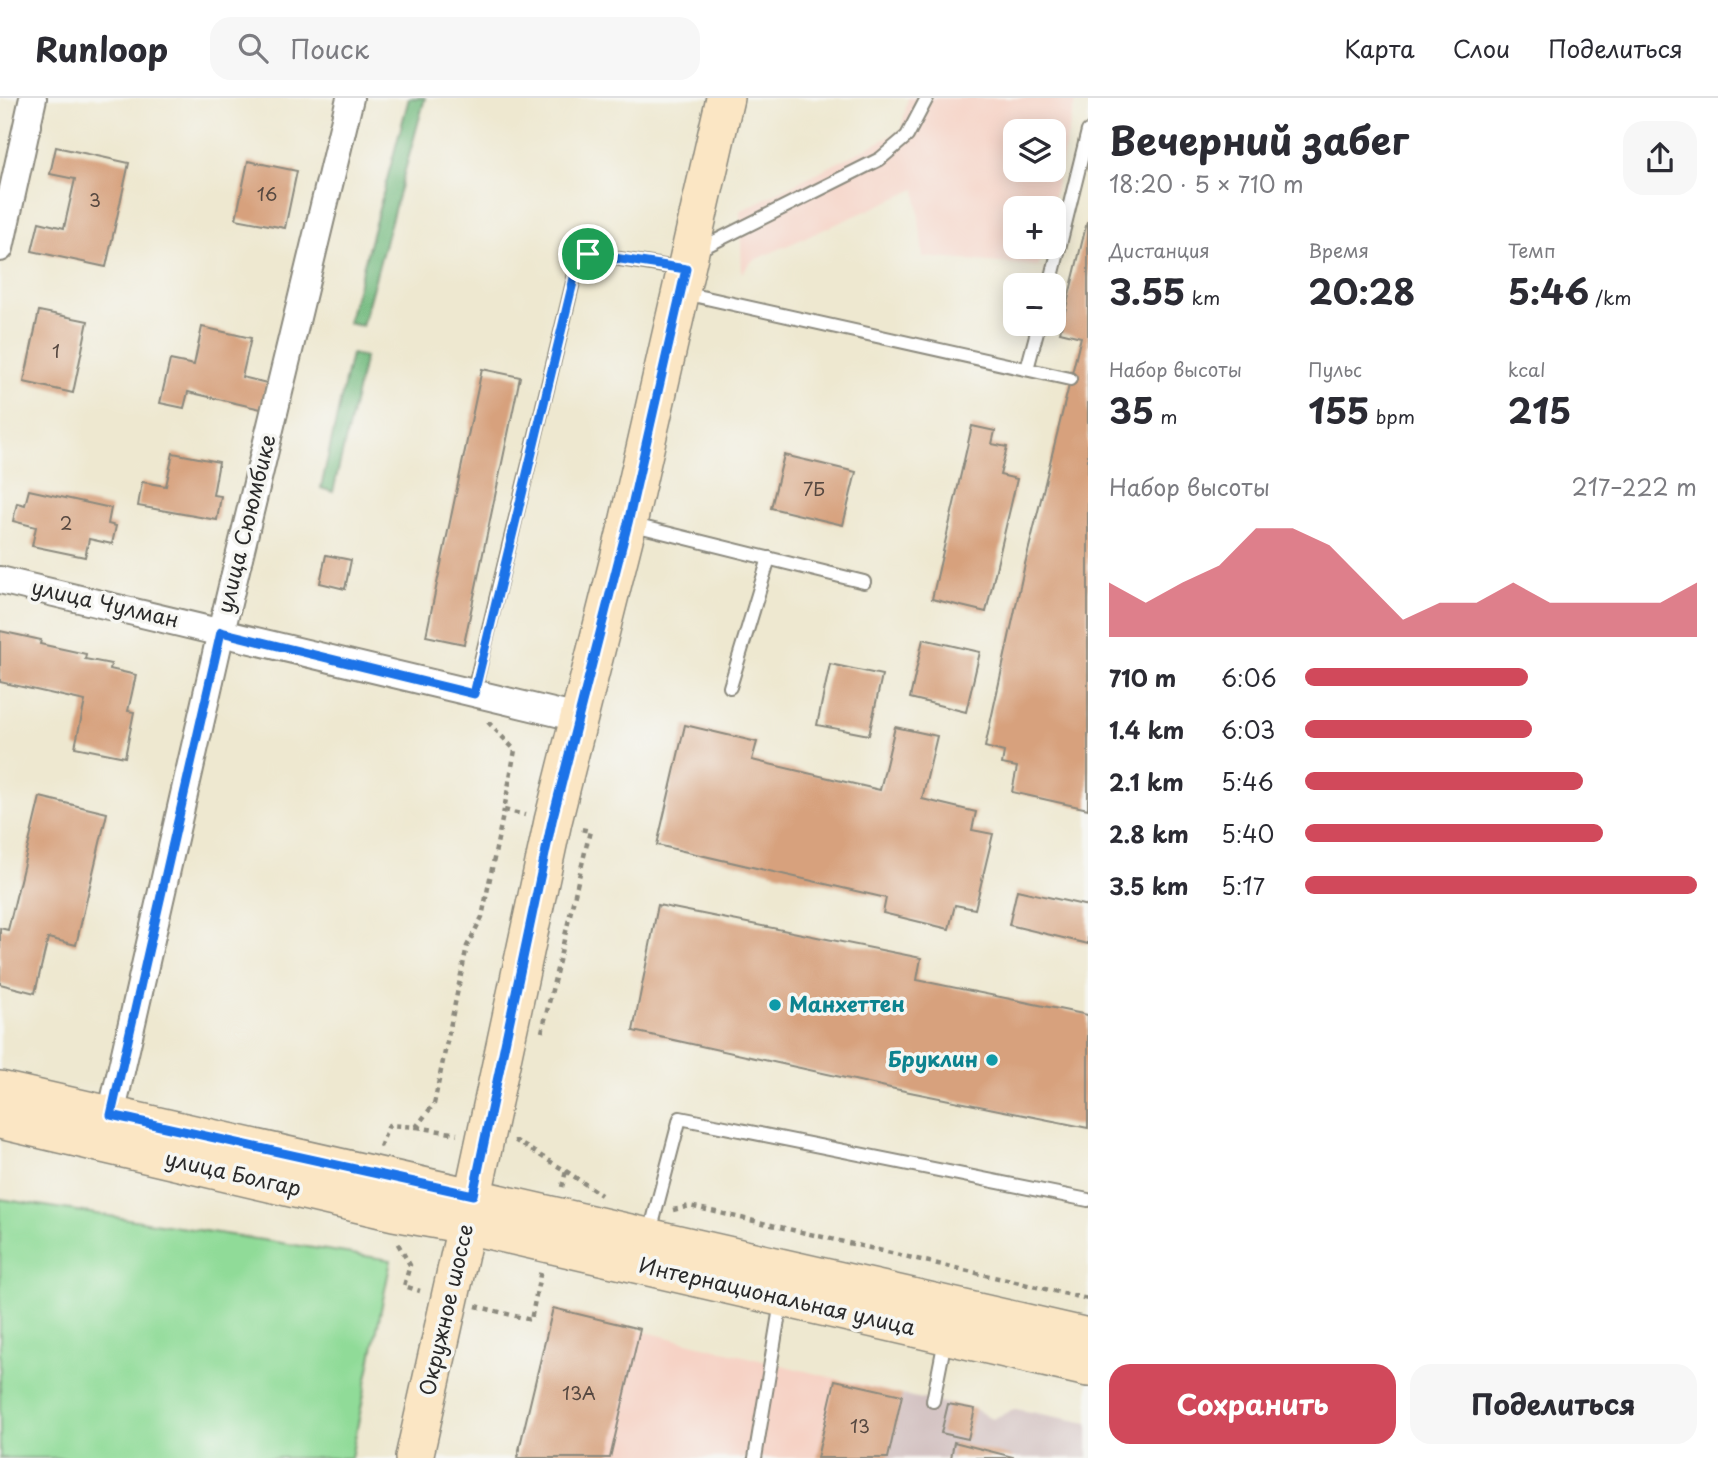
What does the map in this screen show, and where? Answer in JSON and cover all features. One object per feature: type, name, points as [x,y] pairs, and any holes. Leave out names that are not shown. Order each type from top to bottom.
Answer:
[{"type":"street","points":[[0,248],[33,98]]},
{"type":"street","name":"улица Сююмбике","points":[[111,1115],[221,632],[350,98]]},
{"type":"street","name":"Окружное шоссе","points":[[414,1458],[552,821],[628,523],[725,98]]},
{"type":"street","name":"улица Чулман","points":[[0,580],[578,718]]},
{"type":"street","name":"улица Болгар","points":[[0,1090],[111,1115],[469,1210]]},
{"type":"street","name":"улица Болгар","points":[[0,1120],[394,1212],[469,1210]]},
{"type":"street","name":"Интернациональная улица","points":[[469,1210],[649,1236],[1088,1337]]},
{"type":"street","name":"Интернациональная улица","points":[[469,1210],[782,1298],[1088,1368]]},
{"type":"lane","points":[[685,272],[880,159],[907,136],[927,98]]},
{"type":"lane","points":[[1053,273],[1088,131]]},
{"type":"lane","points":[[474,694],[575,274],[588,254],[685,272],[1070,379]]},
{"type":"lane","points":[[1027,369],[1036,336]]},
{"type":"lane","points":[[628,523],[864,582]]},
{"type":"lane","points":[[730,687],[769,558]]},
{"type":"lane","points":[[649,1236],[680,1118],[1088,1200]]},
{"type":"lane","points":[[755,1458],[782,1298]]},
{"type":"lane","points":[[933,1401],[946,1335]]},
{"type":"path","points":[[378,1152],[389,1125],[416,1127],[435,1104],[467,946],[482,917],[504,810]]},
{"type":"shaded area","points":[[908,98],[1076,98],[1066,142],[1066,119],[1003,119],[1003,182],[1057,182],[1054,196],[1003,196],[1003,259],[1040,259],[1039,266],[923,257],[916,189],[752,261],[742,273],[740,211],[901,131]]},
{"type":"shaded area","points":[[552,1309],[903,1395],[888,1458],[516,1458]]},
{"type":"shaded area","points":[[902,1395],[975,1409],[992,1419],[1015,1409],[1088,1423],[1088,1458],[888,1458]]},
{"type":"green space","points":[[409,98],[425,98],[362,326],[348,323]]},
{"type":"green space","points":[[351,354],[365,357],[333,492],[321,488]]},
{"type":"green space","points":[[0,1199],[391,1260],[351,1458],[0,1458]]},
{"type":"building","points":[[56,147],[129,163],[106,267],[32,251],[39,222],[64,228],[75,179],[50,174]]},
{"type":"building","points":[[248,161],[297,171],[285,228],[236,219]]},
{"type":"building","points":[[1088,222],[1088,809],[1012,792],[1017,767],[1002,764],[1004,752],[985,747],[1025,564],[1081,337],[1066,333],[1066,308]]},
{"type":"building","points":[[39,311],[88,321],[73,393],[24,382]]},
{"type":"building","points":[[202,327],[251,338],[242,377],[267,383],[261,409],[188,392],[184,408],[160,403],[170,360],[194,365]]},
{"type":"building","points":[[482,369],[520,377],[464,644],[426,636]]},
{"type":"building","points":[[972,426],[995,431],[992,444],[1007,447],[1000,475],[1017,479],[986,612],[932,599]]},
{"type":"building","points":[[173,453],[219,462],[213,495],[221,496],[217,520],[138,506],[142,482],[166,486]]},
{"type":"building","points":[[784,455],[856,472],[843,525],[771,508]]},
{"type":"building","points":[[29,490],[111,508],[108,524],[116,526],[112,544],[89,539],[85,557],[32,546],[36,527],[13,521],[17,503],[25,505]]},
{"type":"building","points":[[326,555],[351,560],[345,589],[320,583]]},
{"type":"building","points":[[0,631],[41,640],[40,644],[86,654],[85,659],[111,664],[110,669],[136,675],[128,711],[134,712],[125,757],[75,747],[85,701],[0,682]]},
{"type":"building","points":[[923,639],[980,652],[966,712],[910,698]]},
{"type":"building","points":[[830,664],[882,675],[869,735],[817,725]]},
{"type":"building","points":[[685,725],[757,742],[752,760],[880,790],[895,727],[937,736],[922,799],[976,812],[972,830],[993,834],[975,909],[955,905],[949,929],[883,913],[886,898],[657,845]]},
{"type":"building","points":[[40,797],[107,813],[76,945],[48,938],[35,993],[0,984],[0,928],[8,930]]},
{"type":"building","points":[[1017,890],[1088,906],[1088,944],[1009,925]]},
{"type":"building","name":"Манхеттен","points":[[658,905],[921,958],[917,980],[1088,1015],[1088,1128],[633,1031]]},
{"type":"building","points":[[553,1308],[640,1329],[610,1458],[517,1458]]},
{"type":"building","points":[[835,1380],[902,1395],[888,1458],[817,1458]]},
{"type":"building","points":[[948,1404],[975,1409],[968,1439],[941,1433]]},
{"type":"building","points":[[954,1442],[1013,1457],[1013,1458],[951,1458]]},
{"type":"place","name":"Манхеттен","points":[[775,1005]]},
{"type":"place","name":"Бруклин","points":[[992,1060]]},
{"type":"route","points":[[588,254],[686,269],[628,523],[552,821],[473,1195],[111,1115],[221,632],[474,694],[575,274],[588,254]]}]
